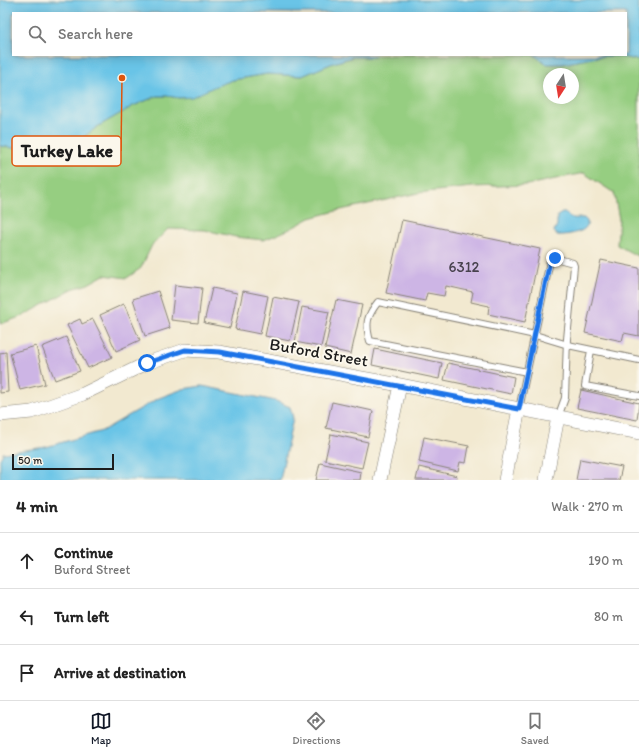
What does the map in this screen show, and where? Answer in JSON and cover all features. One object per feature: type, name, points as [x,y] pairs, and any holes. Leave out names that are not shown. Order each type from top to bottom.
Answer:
[{"type":"street","name":"Buford Street","points":[[0,415],[32,412],[83,394],[147,363],[185,350],[220,352],[639,433]]},
{"type":"street","points":[[380,480],[400,386]]},
{"type":"street","points":[[505,480],[519,409]]},
{"type":"street","points":[[546,480],[558,417]]},
{"type":"lane","points":[[519,409],[550,261],[555,258],[571,262],[574,266],[565,398],[558,417]]},
{"type":"lane","points":[[527,372],[370,341],[366,327],[371,310],[378,302],[535,335],[568,345],[639,360]]},
{"type":"lane","points":[[591,350],[585,386],[639,396]]},
{"type":"green space","points":[[376,56],[536,56],[548,64],[563,64],[596,57],[615,56],[639,60],[639,257],[617,245],[619,219],[614,193],[584,173],[527,185],[472,187],[418,193],[310,218],[290,229],[264,240],[236,237],[205,230],[168,229],[152,245],[141,268],[127,278],[104,275],[88,284],[72,289],[23,316],[0,324],[0,146],[35,151],[51,160],[61,158],[81,139],[97,127],[133,106],[157,96],[180,98],[233,80],[267,74],[302,76],[333,63],[353,57]]},
{"type":"water","points":[[0,0],[639,0],[639,60],[615,56],[627,56],[627,12],[12,12],[12,56],[376,56],[353,57],[333,63],[302,76],[267,74],[233,80],[192,97],[179,98],[157,96],[133,106],[97,127],[81,139],[61,158],[51,160],[35,151],[0,146]]},
{"type":"water","points":[[535,56],[615,56],[596,57],[563,64],[547,64]]},
{"type":"water","points":[[562,213],[574,218],[584,218],[587,221],[587,226],[581,231],[556,235],[554,231],[557,225],[557,216]]},
{"type":"water","points":[[202,386],[276,401],[290,407],[293,418],[280,480],[0,480],[0,459],[3,453],[46,447],[102,431],[159,398],[183,389]]},
{"type":"building","points":[[402,220],[540,249],[525,322],[488,314],[489,306],[471,302],[473,292],[446,286],[444,296],[427,293],[425,301],[386,293]]},
{"type":"building","points":[[601,260],[639,268],[639,336],[624,333],[622,341],[585,333]]},
{"type":"building","points":[[175,285],[202,288],[198,323],[171,320]]},
{"type":"building","points":[[212,288],[237,293],[230,328],[204,323]]},
{"type":"building","points":[[158,291],[170,328],[145,336],[133,299]]},
{"type":"building","points":[[243,291],[268,296],[260,334],[235,329]]},
{"type":"building","points":[[273,297],[299,302],[290,341],[265,336]]},
{"type":"building","points":[[336,300],[362,305],[351,354],[325,348]]},
{"type":"building","points":[[124,304],[140,340],[116,351],[100,315]]},
{"type":"building","points":[[302,307],[329,312],[321,347],[295,342]]},
{"type":"building","points":[[80,319],[82,324],[93,319],[112,357],[88,368],[67,325]]},
{"type":"building","points":[[66,337],[80,371],[55,380],[42,347]]},
{"type":"building","points":[[36,346],[45,384],[20,390],[10,353]]},
{"type":"building","points":[[375,349],[442,363],[439,379],[372,365]]},
{"type":"building","points":[[6,352],[8,392],[0,393],[0,353]]},
{"type":"building","points":[[448,363],[514,377],[511,394],[444,380]]},
{"type":"building","points":[[581,390],[639,403],[637,420],[577,408]]},
{"type":"building","points":[[332,402],[373,411],[368,437],[326,428]]},
{"type":"building","points":[[331,434],[368,442],[362,468],[325,460]]},
{"type":"building","points":[[424,437],[469,446],[466,463],[460,462],[458,471],[419,462]]},
{"type":"building","points":[[580,459],[622,467],[619,480],[576,480]]},
{"type":"building","points":[[320,463],[361,472],[360,480],[316,480]]},
{"type":"building","points":[[419,467],[457,476],[456,480],[416,480]]},
{"type":"place","name":"Turkey Lake","points":[[122,78]]},
{"type":"route","points":[[147,363],[185,350],[220,352],[519,409],[550,261],[555,258]]}]
